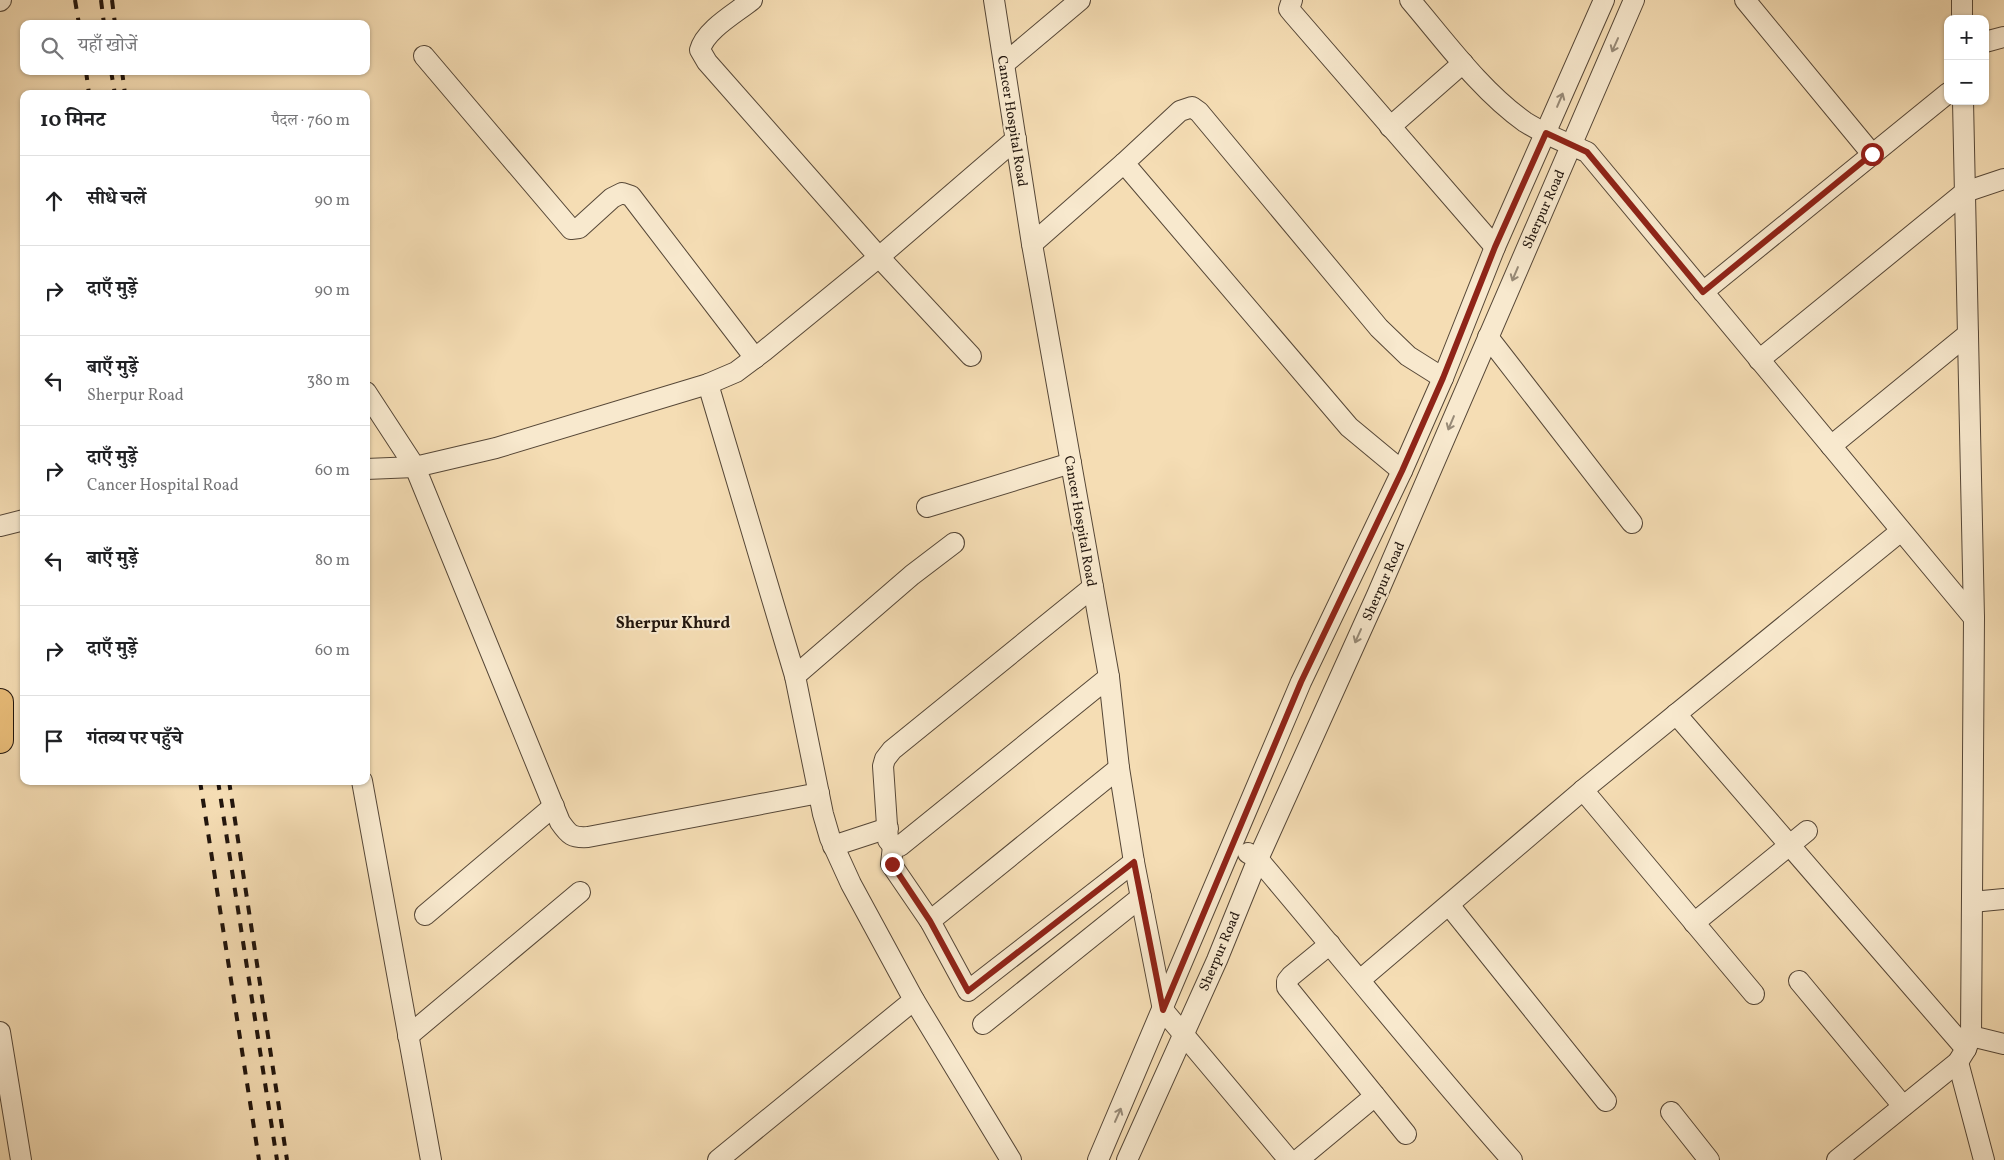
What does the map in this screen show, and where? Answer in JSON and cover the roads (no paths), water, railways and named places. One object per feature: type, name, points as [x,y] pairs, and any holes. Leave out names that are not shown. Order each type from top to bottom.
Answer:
[{"type":"main road","points":[[0,702],[0,740]]},
{"type":"street","points":[[752,0],[709,34],[702,42],[700,50],[707,62],[879,257],[971,356]]},
{"type":"street","name":"Cancer Hospital Road","points":[[994,0],[1032,244],[1108,677],[1119,768],[1134,862],[1163,1010],[1182,1035],[1289,1160]]},
{"type":"street","points":[[1004,64],[1080,0]]},
{"type":"street","points":[[1292,0],[1290,9],[1294,15],[1495,247]]},
{"type":"street","points":[[1410,0],[1463,63],[1502,103],[1527,123],[1587,152],[1974,618]]},
{"type":"street","name":"Sherpur Road","points":[[1098,1160],[1301,682],[1402,471],[1443,378],[1495,247],[1604,0]]},
{"type":"street","name":"Sherpur Road","points":[[1127,1160],[1217,960],[1258,858],[1377,595],[1634,0]]},
{"type":"street","points":[[1745,0],[1872,154]]},
{"type":"street","points":[[1962,0],[1962,15]]},
{"type":"street","points":[[1989,41],[2004,37]]},
{"type":"street","points":[[424,56],[571,228],[579,228],[612,198],[622,194],[631,196],[755,358]]},
{"type":"street","points":[[1390,127],[1463,63]]},
{"type":"street","points":[[1703,292],[1944,96]]},
{"type":"street","points":[[1963,105],[1974,618],[1972,902],[1965,1049],[1984,1160]]},
{"type":"street","points":[[1032,244],[1180,112],[1192,107],[1199,112],[1379,328],[1408,356],[1443,378]]},
{"type":"street","points":[[370,468],[415,467],[496,448],[708,384],[736,372],[879,257],[1016,139]]},
{"type":"street","points":[[1124,163],[1349,427],[1402,471]]},
{"type":"street","points":[[1760,360],[1964,192],[2004,179]]},
{"type":"street","points":[[1831,446],[1968,334]]},
{"type":"street","points":[[1488,337],[1632,523]]},
{"type":"street","points":[[708,384],[796,676],[823,814],[833,846],[851,884],[914,1000],[1011,1160]]},
{"type":"street","points":[[370,398],[415,467],[560,822],[568,832],[576,838],[820,793]]},
{"type":"street","points":[[927,507],[1071,463]]},
{"type":"street","points":[[1,520],[20,520]]},
{"type":"street","points":[[1360,980],[1583,790],[1901,530]]},
{"type":"street","points":[[796,676],[912,576],[954,543]]},
{"type":"street","points":[[1093,587],[892,750],[883,766],[892,864],[930,921],[968,991],[1134,862]]},
{"type":"street","points":[[891,837],[900,846],[1108,677]]},
{"type":"street","points":[[1676,714],[1965,1049]]},
{"type":"street","points":[[930,921],[1119,768]]},
{"type":"street","points":[[363,785],[431,1160]]},
{"type":"street","points":[[1583,790],[1754,994]]},
{"type":"street","points":[[425,915],[554,806]]},
{"type":"street","points":[[1694,923],[1807,831]]},
{"type":"street","points":[[833,846],[891,837]]},
{"type":"street","points":[[1233,845],[1258,858],[1453,1093],[1512,1160]]},
{"type":"street","points":[[408,1036],[580,892]]},
{"type":"street","points":[[983,1024],[1141,897]]},
{"type":"street","points":[[1972,902],[2004,899]]},
{"type":"street","points":[[1449,905],[1606,1101]]},
{"type":"street","points":[[1330,944],[1287,980],[1288,987],[1406,1134]]},
{"type":"street","points":[[1798,981],[1903,1106]]},
{"type":"street","points":[[718,1160],[914,1000]]},
{"type":"street","points":[[0,1032],[21,1160]]},
{"type":"street","points":[[1837,1160],[1903,1106],[1965,1049],[2004,1044]]},
{"type":"street","points":[[1298,1160],[1374,1096]]},
{"type":"street","points":[[1671,1112],[1710,1160]]},
{"type":"railway","points":[[75,0],[78,20]]},
{"type":"railway","points":[[101,0],[104,20]]},
{"type":"railway","points":[[112,0],[114,20]]},
{"type":"railway","points":[[87,75],[88,90]]},
{"type":"railway","points":[[112,75],[114,90]]},
{"type":"railway","points":[[123,75],[124,90]]},
{"type":"railway","points":[[201,785],[259,1160]]},
{"type":"railway","points":[[219,785],[277,1160]]},
{"type":"railway","points":[[230,785],[287,1160]]},
{"type":"district","name":"Sherpur Khurd","points":[[673,622]]}]
